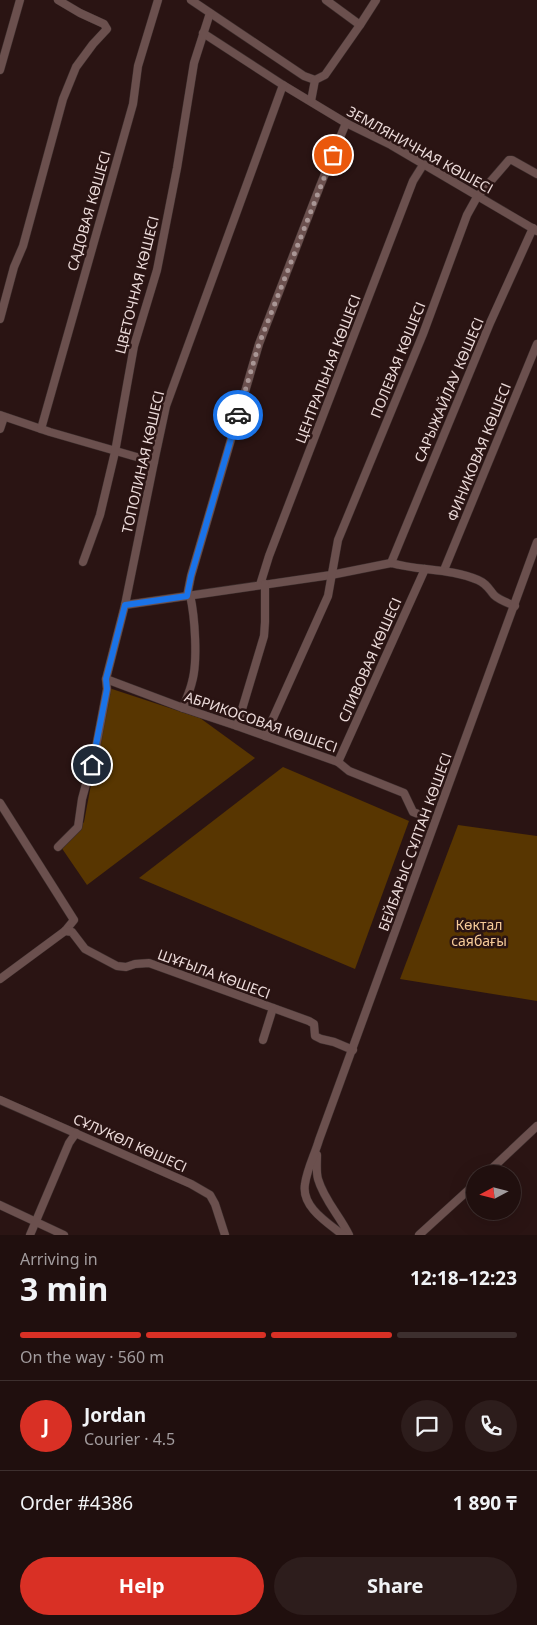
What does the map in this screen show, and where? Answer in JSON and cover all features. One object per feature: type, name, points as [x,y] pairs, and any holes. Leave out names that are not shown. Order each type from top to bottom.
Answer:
[{"type":"street","points":[[0,70],[17,0]]},
{"type":"street","points":[[0,319],[14,267],[23,246],[63,99],[76,67],[107,29],[104,24],[58,0]]},
{"type":"street","name":"САДОВАЯ КӨШЕСІ","points":[[41,429],[133,104],[138,66],[158,0]]},
{"type":"street","points":[[191,0],[304,76],[315,80],[324,75],[376,0]]},
{"type":"street","points":[[326,0],[360,25]]},
{"type":"street","name":"ЦВЕТОЧНАЯ КӨШЕСІ","points":[[83,562],[100,515],[115,452],[134,346],[156,270],[177,168],[194,63],[210,13]]},
{"type":"street","name":"ЗЕМЛЯНИЧНАЯ КӨШЕСІ","points":[[203,33],[346,123],[391,145],[535,230]]},
{"type":"street","points":[[311,101],[315,80]]},
{"type":"street","name":"ТОПОЛИНАЯ КӨШЕСІ","points":[[58,847],[78,827],[82,799],[96,747],[107,689],[106,679],[125,605],[166,406],[283,85]]},
{"type":"street","points":[[183,708],[194,670],[192,606],[189,596],[191,576],[259,344],[346,123]]},
{"type":"street","name":"ПОЛЕВАЯ КӨШЕСІ","points":[[264,736],[328,596],[338,540],[423,334],[467,216],[477,197],[506,163],[512,160],[537,174]]},
{"type":"street","name":"ЦЕНТРАЛЬНАЯ КӨШЕСІ","points":[[237,726],[264,636],[263,584],[269,556],[413,181],[423,165]]},
{"type":"street","name":"САРЫЖАЙЛАУ КӨШЕСІ","points":[[391,564],[490,323],[535,230]]},
{"type":"street","name":"ФИНИКОВАЯ КӨШЕСІ","points":[[444,570],[537,344]]},
{"type":"street","points":[[0,429],[2,416],[115,452],[154,462]]},
{"type":"street","name":"БЕЙБАРЫС СҰЛТАН КӨШЕСІ","points":[[343,1235],[312,1208],[304,1195],[305,1185],[537,542]]},
{"type":"street","points":[[125,605],[331,575],[391,564],[444,570],[478,580],[489,586],[497,597],[514,606]]},
{"type":"street","name":"СЛИВОВАЯ КӨШЕСІ","points":[[338,762],[425,568]]},
{"type":"street","name":"АБРИКОСОВАЯ КӨШЕСІ","points":[[106,679],[338,762],[350,771],[404,792],[413,812],[421,815]]},
{"type":"street","points":[[0,803],[74,920],[65,931],[0,979]]},
{"type":"street","name":"ШҰҒЫЛА КӨШЕСІ","points":[[65,931],[72,932],[85,949],[117,966],[148,964],[273,1008],[314,1024],[315,1036],[353,1050]]},
{"type":"street","points":[[263,1040],[273,1008]]},
{"type":"street","name":"СҰЛУКӨЛ КӨШЕСІ","points":[[0,1100],[184,1180],[210,1195],[226,1235]]},
{"type":"street","points":[[496,1165],[537,1126]]},
{"type":"street","points":[[30,1235],[69,1143],[76,1134]]},
{"type":"street","points":[[316,1151],[317,1176],[323,1194],[350,1235]]},
{"type":"street","points":[[419,1235],[466,1192]]},
{"type":"street","points":[[0,1205],[64,1235]]},
{"type":"green space","points":[[109,688],[200,718],[255,758],[87,885],[61,847],[84,822]]},
{"type":"green space","points":[[283,767],[409,821],[355,969],[139,878]]},
{"type":"green space","name":"Көктал саябағы","points":[[458,825],[537,836],[537,1001],[400,979]]},
{"type":"way so far","points":[[238,415],[259,344],[333,155]]},
{"type":"route","points":[[92,765],[107,689],[106,679],[125,605],[187,596],[191,576],[238,415]]}]
